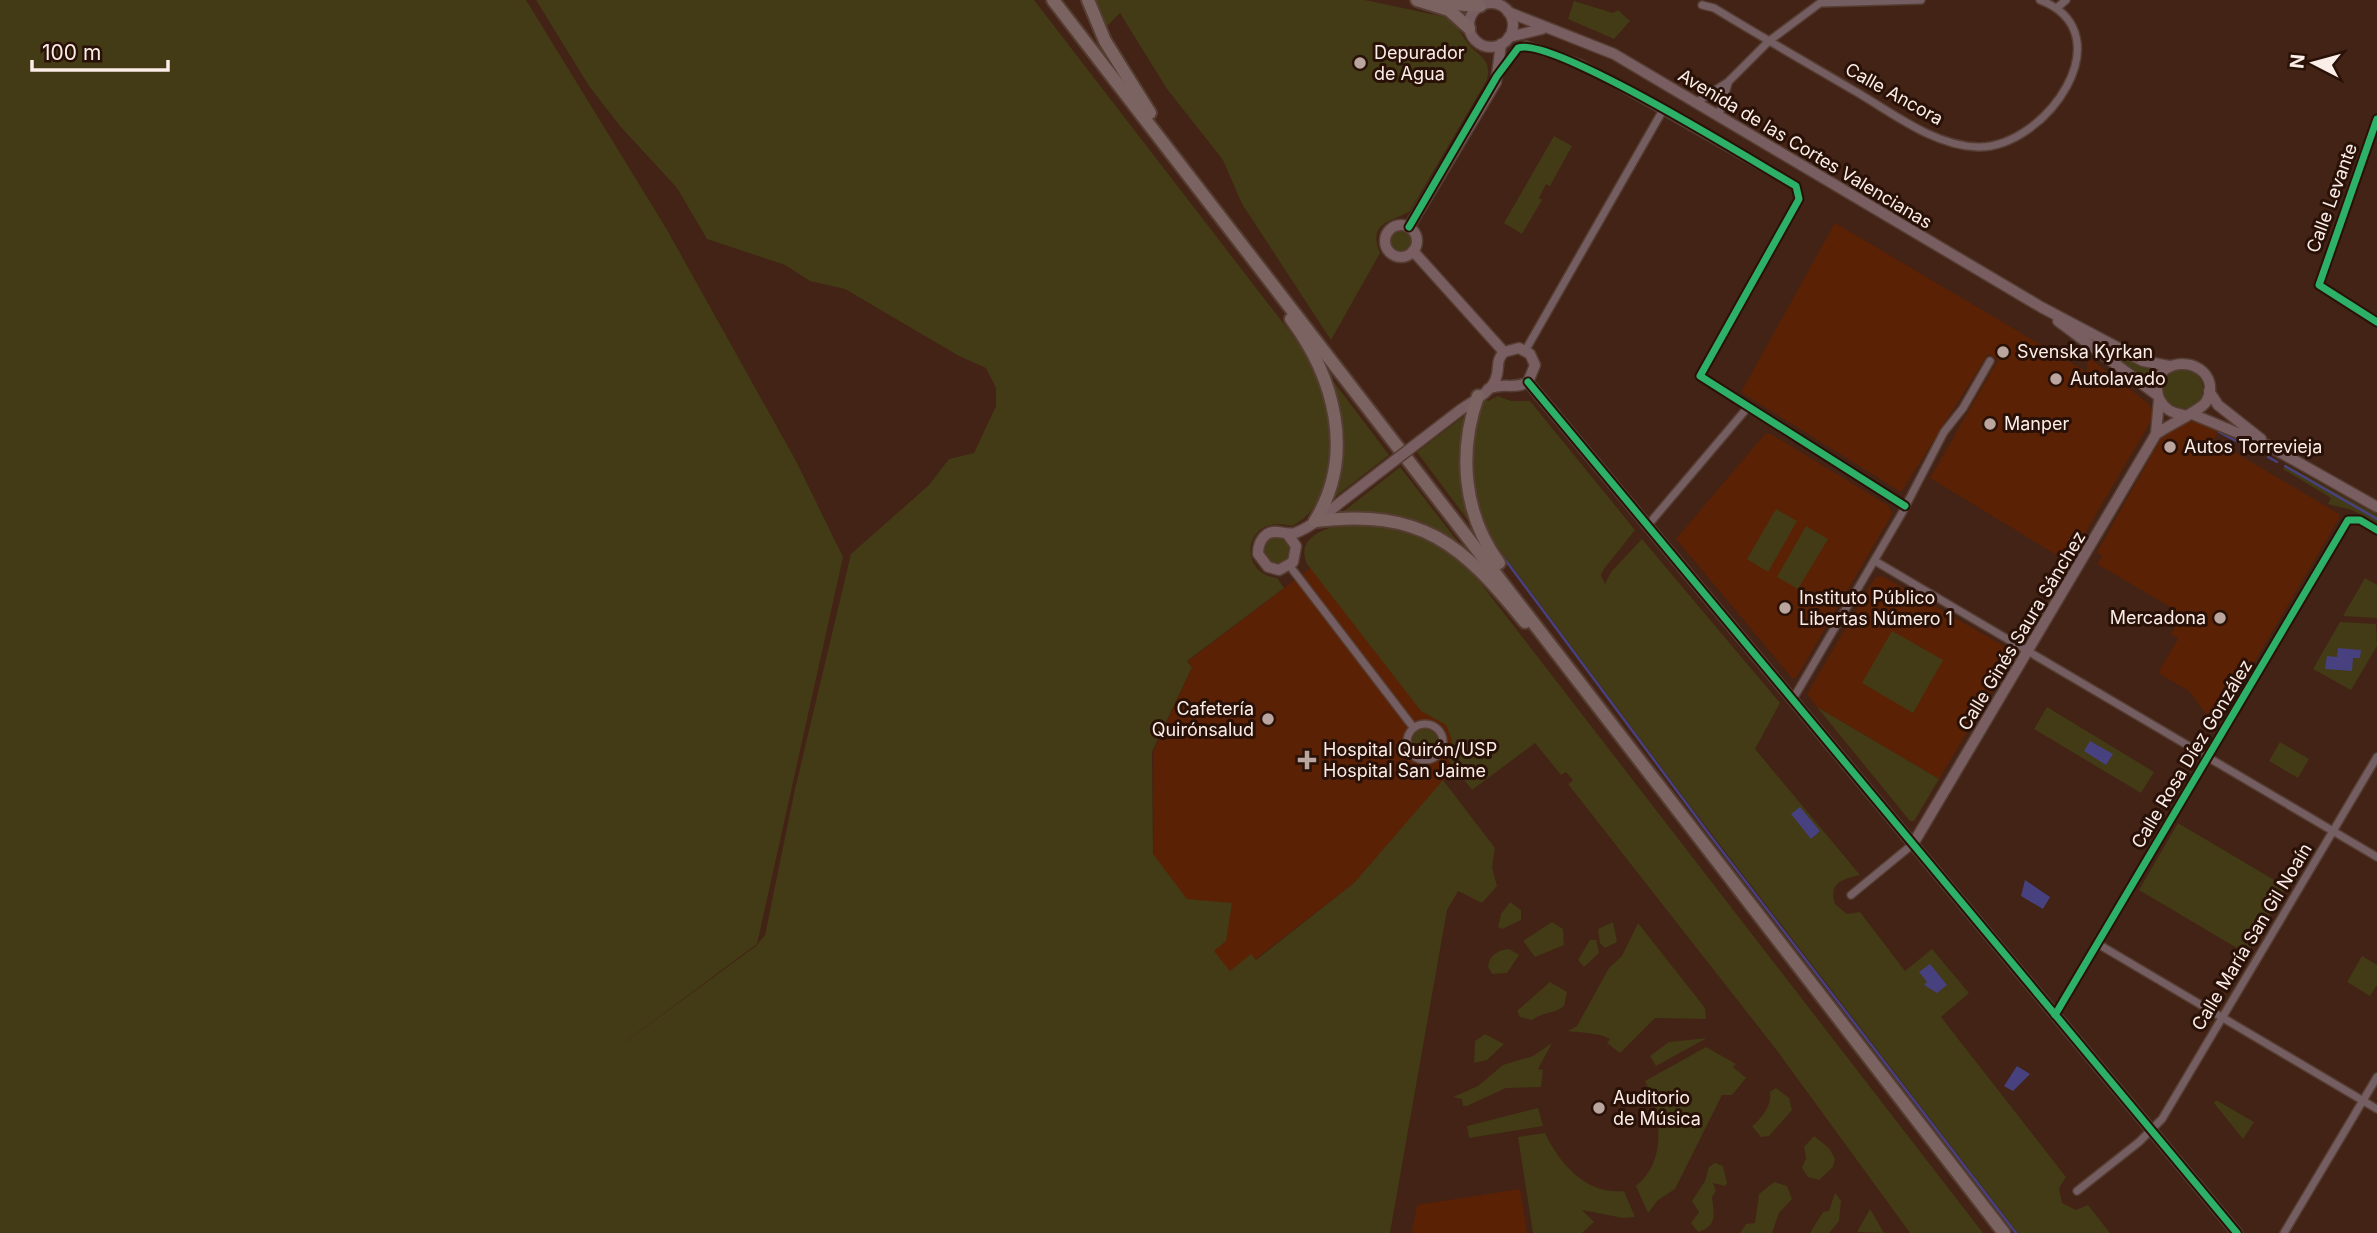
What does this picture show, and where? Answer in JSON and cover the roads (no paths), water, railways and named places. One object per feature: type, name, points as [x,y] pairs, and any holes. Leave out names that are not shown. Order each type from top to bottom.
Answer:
[{"type":"highway","points":[[1053,0],[2004,1233]]},
{"type":"highway","points":[[1088,0],[1105,41],[1160,128],[1172,153]]},
{"type":"highway","points":[[1417,0],[1454,13],[1469,28]]},
{"type":"highway","points":[[1430,3],[1484,3]]},
{"type":"highway","points":[[1234,234],[1251,265],[1310,348],[1330,391],[1338,427],[1336,461],[1328,493],[1315,521]]},
{"type":"highway","points":[[1483,392],[1469,428],[1466,474],[1481,534],[1657,782]]},
{"type":"highway","points":[[1315,521],[1348,517],[1379,519],[1415,528],[1440,538],[1463,554],[1485,573],[1639,764],[1657,782]]},
{"type":"street","points":[[1697,102],[1728,82],[1769,41],[1820,4],[1920,0]]},
{"type":"street","points":[[2040,0],[2057,7],[2066,0]]},
{"type":"street","points":[[1484,3],[1505,7],[1512,27],[1505,40],[1497,71],[1486,46],[1477,41],[1469,28],[1470,17],[1484,3]]},
{"type":"street","name":"Calle Ancora","points":[[1702,5],[1714,8],[1934,136],[1961,145],[1993,146],[2006,143],[2032,128],[2070,81],[2077,60],[2077,41],[2069,20],[2057,7]]},
{"type":"street","name":"Avenida de las Cortes Valencianas","points":[[1505,7],[1549,29],[1614,54],[2041,307],[2143,361],[2169,366]]},
{"type":"street","points":[[1486,46],[1527,30],[1549,29]]},
{"type":"street","points":[[1409,227],[1497,71],[1518,48],[1530,46],[1581,64],[1663,110],[1796,186],[1799,199],[1700,373],[1702,379],[1906,506]]},
{"type":"street","points":[[1719,115],[1728,82]]},
{"type":"street","points":[[1525,351],[1663,110]]},
{"type":"street","name":"Calle Levante","points":[[2377,119],[2322,274],[2320,288],[2377,322]]},
{"type":"street","points":[[1394,226],[1409,227],[1417,238],[1413,251],[1405,256],[1395,255],[1386,244],[1387,234],[1394,226]]},
{"type":"street","points":[[1413,251],[1504,352]]},
{"type":"street","name":"Avenida de las Cortes Valencianas","points":[[2041,307],[2158,398]]},
{"type":"street","points":[[1483,392],[1505,384],[1517,387],[1528,382],[1535,365],[1525,351],[1514,348],[1504,352],[1497,362],[1498,374],[1505,384]]},
{"type":"street","points":[[1793,699],[1875,561],[1944,432],[1963,408],[1990,361]]},
{"type":"street","points":[[2156,434],[2160,376],[2169,366],[2186,362],[2200,369],[2218,405],[2269,446]]},
{"type":"street","points":[[1288,535],[1301,530],[1342,501],[1483,392],[1498,374]]},
{"type":"street","points":[[1528,382],[2236,1233]]},
{"type":"street","points":[[2156,434],[2207,401],[2210,391]]},
{"type":"street","points":[[2158,398],[2167,410],[2188,415],[2269,446],[2377,507]]},
{"type":"street","points":[[1648,525],[1748,407]]},
{"type":"street","name":"Calle Ginés Saura Sánchez","points":[[1913,844],[2156,434]]},
{"type":"street","name":"Calle Rosa Díez González","points":[[2055,1015],[2348,520],[2360,520],[2377,530]]},
{"type":"street","points":[[1296,546],[1288,535],[1277,531],[1267,534],[1260,543],[1258,554],[1263,564],[1273,569],[1289,565],[1295,557],[1301,530]]},
{"type":"street","points":[[1875,561],[2377,858]]},
{"type":"street","points":[[1289,565],[1413,727]]},
{"type":"street","points":[[1427,723],[1439,730],[1443,744],[1436,757],[1422,760],[1410,753],[1407,737],[1413,727],[1427,723]]},
{"type":"street","name":"Calle María San Gil Noaín","points":[[2077,1191],[2152,1131],[2162,1119],[2377,757]]},
{"type":"street","points":[[1851,895],[1913,844]]},
{"type":"street","points":[[2098,944],[2377,1108]]},
{"type":"street","points":[[2284,1233],[2377,1077]]},
{"type":"waterway","points":[[2219,432],[2261,454]]},
{"type":"waterway","points":[[2268,457],[2277,462]]},
{"type":"waterway","points":[[2285,466],[2377,519]]},
{"type":"waterway","points":[[1501,554],[1709,834],[2016,1233]]},
{"type":"place","name":"Depurador de Agua","points":[[1360,63]]},
{"type":"place","name":"Svenska Kyrkan","points":[[2003,352]]},
{"type":"place","name":"Autolavado","points":[[2056,379]]},
{"type":"place","name":"Manper","points":[[1990,424]]},
{"type":"place","name":"Autos Torrevieja","points":[[2170,447]]},
{"type":"place","name":"Instituto Público Libertas Número 1","points":[[1785,608]]},
{"type":"place","name":"Mercadona","points":[[2220,618]]},
{"type":"place","name":"Cafetería Quirónsalud","points":[[1268,719]]},
{"type":"place","name":"Hospital Quirón/USP Hospital San Jaime","points":[[1307,760]]},
{"type":"place","name":"Auditorio de Música","points":[[1599,1108]]}]
